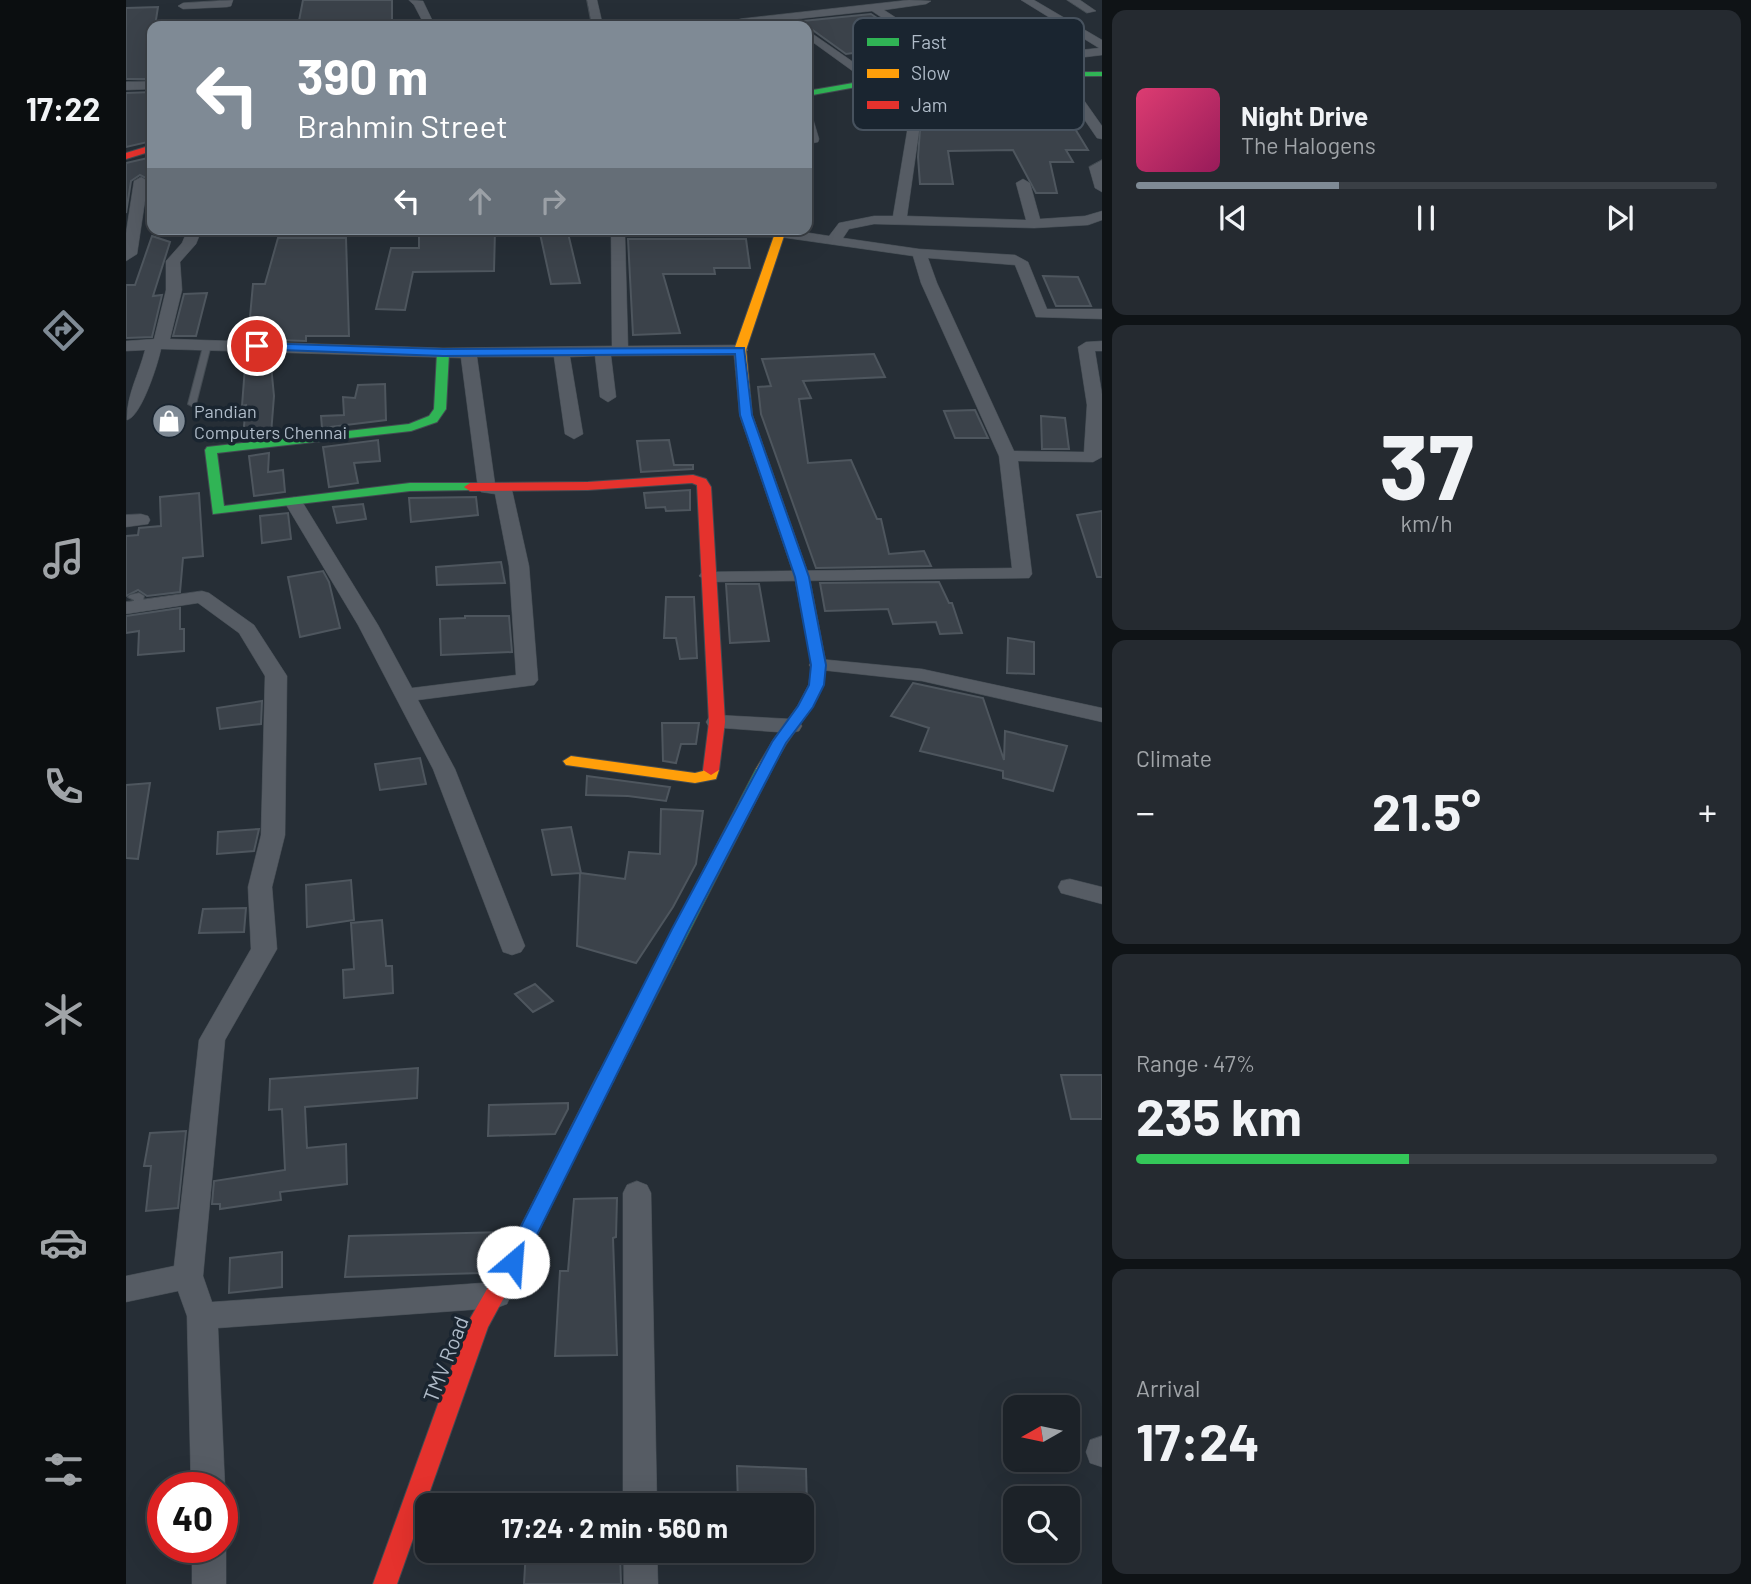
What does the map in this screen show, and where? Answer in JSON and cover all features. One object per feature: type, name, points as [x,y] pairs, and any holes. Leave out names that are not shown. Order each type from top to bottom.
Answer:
[{"type":"street","points":[[183,6],[227,4],[228,0]]},
{"type":"street","points":[[414,0],[419,3],[428,21]]},
{"type":"street","points":[[592,0],[597,21]]},
{"type":"street","points":[[749,21],[926,1],[924,0]]},
{"type":"street","points":[[1026,0],[1056,18]]},
{"type":"street","points":[[1072,0],[1091,11]]},
{"type":"street","points":[[874,8],[889,18]]},
{"type":"street","points":[[785,17],[791,21]]},
{"type":"street","points":[[1084,34],[1102,45]]},
{"type":"street","points":[[812,37],[853,67]]},
{"type":"street","points":[[1084,53],[1102,51]]},
{"type":"street","points":[[1084,74],[1102,74]]},
{"type":"street","points":[[126,86],[147,85]]},
{"type":"street","points":[[812,93],[853,86]]},
{"type":"street","points":[[1084,108],[1102,135]]},
{"type":"street","points":[[1086,111],[1102,111]]},
{"type":"street","points":[[900,219],[913,130]]},
{"type":"street","points":[[126,156],[147,150]]},
{"type":"street","points":[[1102,164],[1096,167],[1102,188]]},
{"type":"street","points":[[126,257],[130,254],[141,181]]},
{"type":"street","points":[[1023,183],[1034,224]]},
{"type":"street","points":[[833,241],[845,226],[874,220],[1083,223],[1102,215]]},
{"type":"street","points":[[133,225],[147,225]]},
{"type":"street","points":[[127,415],[149,366],[174,290],[173,261],[189,244],[193,235]]},
{"type":"street","points":[[619,235],[620,350]]},
{"type":"street","points":[[126,346],[207,345],[443,353],[740,350],[778,235]]},
{"type":"street","points":[[792,235],[919,253],[1010,258],[1021,262],[1041,314],[1102,314]]},
{"type":"street","points":[[709,576],[1022,574],[1008,456],[929,283],[919,253]]},
{"type":"street","points":[[1008,456],[1093,457],[1096,405],[1086,347],[1102,346]]},
{"type":"street","points":[[602,350],[608,397]]},
{"type":"street","name":"TMV Road","points":[[385,1584],[478,1324],[496,1296],[680,929],[779,742],[805,707],[816,685],[819,665],[802,577],[746,415],[740,350]]},
{"type":"street","points":[[561,351],[574,434]]},
{"type":"street","points":[[443,353],[440,409],[433,419],[411,427],[211,450],[218,511],[410,487],[588,486],[697,480],[705,487],[717,722],[710,775],[703,777],[571,761]]},
{"type":"street","points":[[468,353],[487,488]]},
{"type":"street","points":[[405,695],[527,680],[516,553],[503,490],[487,488]]},
{"type":"street","points":[[294,503],[368,625],[444,769],[512,946]]},
{"type":"street","points":[[137,600],[202,597],[247,629],[276,676],[273,835],[260,887],[264,949],[212,1040],[188,1276],[202,1316],[207,1472]]},
{"type":"street","points":[[819,665],[922,675],[1102,715]]},
{"type":"street","points":[[717,722],[791,726]]},
{"type":"street","points":[[1070,887],[1102,896]]},
{"type":"street","points":[[637,1193],[640,1493]]},
{"type":"street","points":[[126,1289],[188,1276]]},
{"type":"street","points":[[202,1316],[496,1296]]},
{"type":"street","points":[[209,1563],[209,1584]]},
{"type":"street","points":[[640,1563],[641,1584]]},
{"type":"lane","points":[[192,404],[207,345]]},
{"type":"building","points":[[303,0],[392,0],[392,21],[299,21]]},
{"type":"building","points":[[158,7],[156,21],[147,21],[147,79],[126,79],[126,8]]},
{"type":"building","points":[[871,14],[877,18],[853,18],[853,53],[846,54],[812,30],[812,21],[802,21]]},
{"type":"building","points":[[147,92],[147,142],[126,147],[126,93]]},
{"type":"building","points":[[920,130],[1076,130],[1088,150],[1066,150],[1073,162],[1050,162],[1057,193],[1036,193],[1013,150],[948,151],[953,184],[920,184]]},
{"type":"building","points":[[147,158],[147,178],[140,175],[131,181],[126,213],[126,163]]},
{"type":"building","points":[[419,235],[495,235],[494,271],[413,272],[405,310],[376,309],[391,248],[419,248]]},
{"type":"building","points":[[540,235],[568,235],[580,283],[551,284]]},
{"type":"building","points":[[152,236],[170,242],[153,296],[162,295],[152,337],[126,338],[126,285],[135,285]]},
{"type":"building","points":[[278,238],[346,238],[349,336],[306,336],[306,341],[248,339],[253,284],[265,284]]},
{"type":"building","points":[[628,239],[746,239],[750,268],[714,268],[715,274],[663,274],[680,333],[633,335]]},
{"type":"building","points":[[1043,276],[1078,277],[1091,306],[1056,306]]},
{"type":"building","points":[[207,293],[196,336],[173,336],[184,294]]},
{"type":"building","points":[[246,354],[270,355],[274,396],[271,434],[243,437],[246,405],[242,406]]},
{"type":"building","points":[[874,354],[885,377],[803,381],[811,398],[799,399],[808,463],[851,460],[877,519],[881,519],[889,554],[924,551],[931,566],[816,568],[761,414],[758,387],[771,386],[762,359]]},
{"type":"building","points":[[385,384],[386,420],[322,428],[321,416],[344,415],[343,397],[355,398],[358,385]]},
{"type":"building","points":[[975,410],[988,438],[955,438],[944,411]]},
{"type":"building","points":[[1041,416],[1065,418],[1069,449],[1042,449]]},
{"type":"building","points":[[378,440],[380,461],[354,463],[358,483],[329,487],[323,447]]},
{"type":"building","points":[[669,440],[674,465],[693,465],[693,469],[641,472],[637,441]]},
{"type":"building","points":[[269,453],[268,472],[283,470],[285,492],[254,496],[249,456]]},
{"type":"building","points":[[690,490],[690,510],[646,508],[644,493]]},
{"type":"building","points":[[199,493],[203,556],[183,558],[180,592],[147,596],[138,590],[126,596],[126,536],[138,535],[139,528],[161,526],[160,497]]},
{"type":"building","points":[[476,497],[478,515],[411,522],[409,498]]},
{"type":"building","points":[[363,504],[366,519],[337,523],[333,507]]},
{"type":"building","points":[[1102,511],[1102,577],[1097,577],[1077,515]]},
{"type":"building","points":[[288,513],[291,539],[262,543],[260,516]]},
{"type":"building","points":[[501,562],[505,583],[437,585],[436,567]]},
{"type":"building","points":[[323,571],[329,582],[340,628],[300,637],[288,577]]},
{"type":"building","points":[[939,582],[949,603],[952,603],[962,633],[940,634],[936,622],[893,624],[888,609],[825,611],[820,583]]},
{"type":"building","points":[[726,584],[759,584],[769,641],[730,643]]},
{"type":"building","points":[[666,597],[694,597],[697,658],[680,659],[676,638],[664,638]]},
{"type":"building","points":[[180,608],[184,651],[138,655],[139,631],[126,633],[126,616]]},
{"type":"building","points":[[509,616],[512,652],[441,655],[440,619]]},
{"type":"building","points":[[1008,638],[1034,642],[1034,674],[1007,673]]},
{"type":"building","points":[[913,683],[983,698],[1004,760],[1005,731],[1067,746],[1053,791],[1003,778],[1003,771],[920,751],[929,728],[891,716]]},
{"type":"building","points":[[262,701],[261,724],[220,729],[217,708]]},
{"type":"building","points":[[662,723],[699,723],[696,744],[681,744],[676,763],[663,761]]},
{"type":"building","points":[[420,758],[426,784],[380,790],[375,764]]},
{"type":"building","points":[[587,776],[670,787],[666,801],[628,796],[586,795]]},
{"type":"building","points":[[150,783],[138,859],[126,858],[126,785]]},
{"type":"building","points":[[661,809],[703,811],[696,864],[673,907],[636,963],[577,946],[580,873],[552,875],[542,830],[571,827],[581,873],[625,879],[629,852],[660,854]]},
{"type":"building","points":[[259,829],[254,851],[217,854],[218,832]]},
{"type":"building","points":[[351,880],[354,920],[307,927],[306,885]]},
{"type":"building","points":[[246,908],[244,932],[199,933],[203,909]]},
{"type":"building","points":[[382,920],[386,966],[392,966],[393,993],[344,998],[343,970],[354,969],[351,923]]},
{"type":"building","points":[[535,984],[553,1001],[533,1012],[515,994]]},
{"type":"building","points":[[418,1068],[417,1098],[305,1107],[307,1148],[346,1144],[347,1184],[280,1192],[281,1200],[220,1209],[220,1204],[212,1204],[214,1181],[285,1170],[282,1109],[269,1110],[270,1079]]},
{"type":"building","points":[[1061,1075],[1102,1075],[1102,1119],[1071,1119]]},
{"type":"building","points":[[568,1103],[568,1109],[555,1134],[488,1136],[489,1105]]},
{"type":"building","points":[[186,1131],[178,1208],[146,1211],[151,1166],[144,1166],[150,1133]]},
{"type":"building","points":[[617,1198],[616,1237],[613,1238],[617,1355],[555,1356],[560,1271],[568,1271],[574,1199]]},
{"type":"building","points":[[504,1232],[482,1273],[345,1277],[349,1236]]},
{"type":"building","points":[[282,1252],[282,1287],[229,1293],[230,1258]]},
{"type":"building","points":[[737,1466],[806,1469],[807,1493],[738,1493]]},
{"type":"building","points":[[525,1563],[620,1563],[621,1584],[524,1584]]},
{"type":"traffic: fast","points":[[1084,74],[1102,74]]},
{"type":"traffic: fast","points":[[812,93],[853,86]]},
{"type":"traffic: fast","points":[[443,353],[440,409],[433,419],[411,427],[211,450],[218,511],[410,487],[470,487]]},
{"type":"traffic: fast","points":[[606,1077],[764,769]]},
{"type":"traffic: slow","points":[[764,769],[779,742],[805,707],[816,685],[819,665],[802,577],[746,415],[740,350],[779,235]]},
{"type":"traffic: slow","points":[[571,761],[695,778],[710,775],[711,770]]},
{"type":"traffic: jam","points":[[126,156],[147,150]]},
{"type":"traffic: jam","points":[[470,487],[588,486],[693,479],[702,482],[705,487],[717,722],[711,770]]},
{"type":"traffic: jam","points":[[385,1584],[478,1324],[513,1262],[606,1077]]},
{"type":"place","name":"Pandian Computers Chennai","points":[[169,421]]},
{"type":"route","points":[[257,346],[443,353],[740,350],[746,415],[802,577],[819,665],[816,685],[805,707],[779,742],[680,929],[513,1262]]}]
